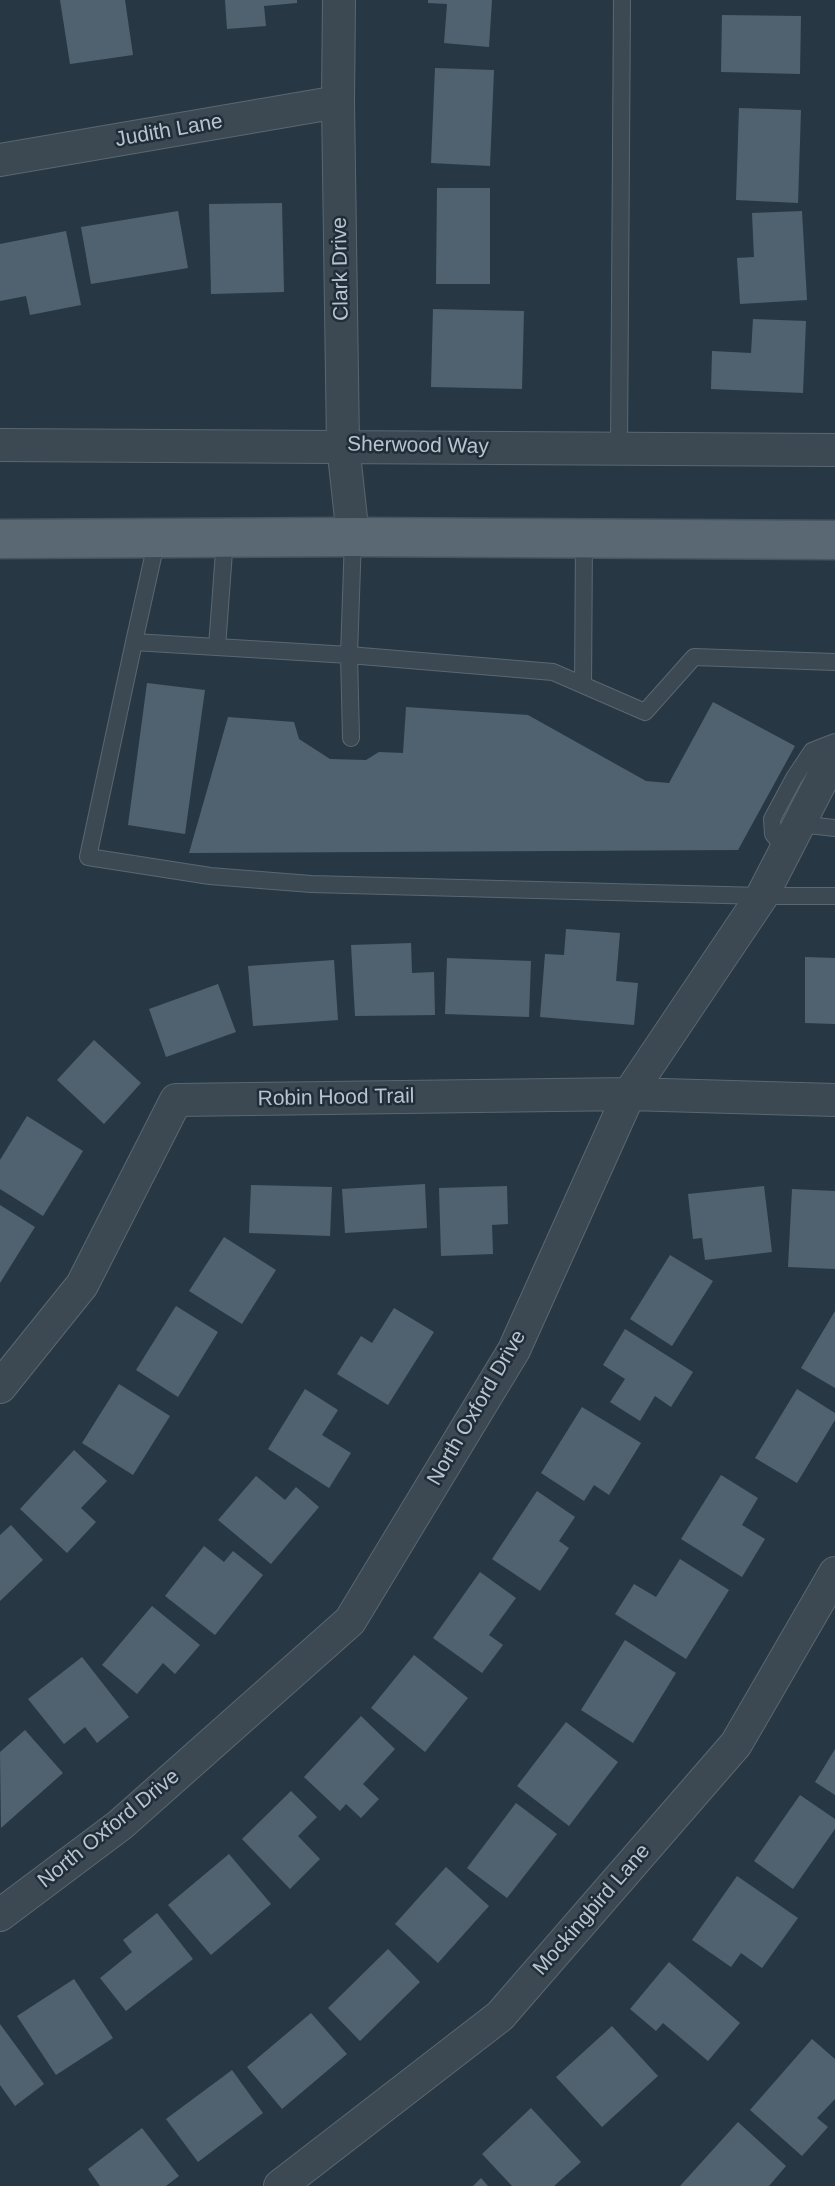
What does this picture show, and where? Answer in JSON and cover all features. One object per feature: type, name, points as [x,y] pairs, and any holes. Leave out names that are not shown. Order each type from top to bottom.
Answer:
[{"type":"main road","points":[[0,539],[353,537],[835,540]]},
{"type":"street","name":"Clark Drive","points":[[339,0],[343,445],[353,537]]},
{"type":"street","name":"Judith Lane","points":[[0,160],[338,102]]},
{"type":"street","name":"Sherwood Way","points":[[0,445],[835,450]]},
{"type":"street","name":"North Oxford Drive","points":[[0,1915],[120,1825],[350,1621],[514,1350],[629,1094],[762,896],[835,754]]},
{"type":"street","name":"Robin Hood Trail","points":[[0,1387],[82,1285],[176,1100],[629,1094],[835,1100]]},
{"type":"street","name":"Mockingbird Lane","points":[[280,2186],[500,2016],[736,1744],[835,1573]]},
{"type":"lane","points":[[619,448],[622,0]]},
{"type":"lane","points":[[351,738],[349,655],[353,537]]},
{"type":"lane","points":[[157,538],[88,857],[210,876],[311,884],[835,896]]},
{"type":"lane","points":[[217,647],[225,538]]},
{"type":"lane","points":[[583,685],[584,539]]},
{"type":"lane","points":[[134,642],[349,655],[553,672],[645,712],[694,656],[835,662]]},
{"type":"lane","points":[[835,743],[812,751],[772,819],[773,834],[792,837],[835,828]]},
{"type":"building","points":[[60,0],[125,0],[133,55],[70,64]]},
{"type":"building","points":[[225,0],[297,0],[297,3],[264,6],[266,26],[227,29]]},
{"type":"building","points":[[428,0],[492,0],[489,47],[444,43],[447,4],[428,3]]},
{"type":"building","points":[[722,15],[801,16],[800,74],[721,72]]},
{"type":"building","points":[[435,68],[494,70],[490,166],[431,163]]},
{"type":"building","points":[[739,108],[801,110],[798,203],[736,200]]},
{"type":"building","points":[[437,188],[490,188],[490,284],[436,284]]},
{"type":"building","points":[[282,203],[284,292],[211,294],[209,204]]},
{"type":"building","points":[[178,211],[188,268],[91,284],[81,227]]},
{"type":"building","points":[[802,211],[807,300],[740,304],[737,258],[754,257],[752,213]]},
{"type":"building","points":[[66,231],[81,305],[30,315],[26,296],[0,301],[0,244]]},
{"type":"building","points":[[433,309],[524,311],[522,389],[431,387]]},
{"type":"building","points":[[753,319],[806,321],[803,393],[711,389],[712,351],[751,353]]},
{"type":"building","points":[[147,683],[205,690],[185,834],[128,825]]},
{"type":"building","points":[[713,702],[795,746],[738,850],[189,853],[228,717],[294,722],[299,739],[330,759],[366,760],[379,752],[403,753],[406,707],[528,715],[646,781],[669,783]]},
{"type":"building","points":[[566,929],[620,933],[616,981],[638,983],[634,1025],[540,1017],[545,954],[564,955]]},
{"type":"building","points":[[411,943],[412,973],[434,972],[435,1015],[355,1016],[351,945]]},
{"type":"building","points":[[805,957],[835,958],[835,1024],[805,1023]]},
{"type":"building","points":[[447,958],[531,961],[529,1017],[445,1014]]},
{"type":"building","points":[[334,960],[338,1020],[253,1026],[248,966]]},
{"type":"building","points":[[218,984],[236,1032],[166,1057],[149,1009]]},
{"type":"building","points":[[94,1040],[141,1083],[104,1124],[57,1080]]},
{"type":"building","points":[[27,1116],[83,1151],[43,1216],[0,1189],[0,1160]]},
{"type":"building","points":[[425,1184],[427,1228],[345,1233],[342,1189]]},
{"type":"building","points":[[251,1185],[332,1187],[330,1236],[249,1233]]},
{"type":"building","points":[[507,1186],[508,1224],[492,1225],[493,1254],[441,1256],[439,1188]]},
{"type":"building","points":[[764,1186],[772,1252],[705,1260],[702,1238],[693,1239],[688,1194]]},
{"type":"building","points":[[792,1189],[835,1191],[835,1269],[788,1267]]},
{"type":"building","points":[[0,1205],[35,1227],[0,1283]]},
{"type":"building","points":[[224,1237],[276,1270],[242,1324],[189,1291]]},
{"type":"building","points":[[670,1255],[713,1281],[672,1346],[630,1319]]},
{"type":"building","points":[[176,1306],[218,1332],[178,1397],[136,1370]]},
{"type":"building","points":[[394,1308],[434,1332],[388,1405],[337,1374],[361,1336],[372,1343]]},
{"type":"building","points":[[835,1311],[835,1388],[801,1368]]},
{"type":"building","points":[[625,1329],[693,1372],[671,1407],[655,1396],[640,1421],[610,1402],[625,1379],[603,1365]]},
{"type":"building","points":[[119,1384],[170,1416],[133,1475],[82,1443]]},
{"type":"building","points":[[305,1389],[338,1410],[322,1435],[351,1453],[329,1488],[268,1449]]},
{"type":"building","points":[[797,1389],[835,1413],[835,1420],[797,1483],[755,1458]]},
{"type":"building","points":[[582,1407],[641,1443],[609,1495],[594,1485],[584,1501],[541,1473]]},
{"type":"building","points":[[74,1450],[107,1481],[81,1508],[96,1522],[67,1553],[20,1509]]},
{"type":"building","points":[[721,1475],[758,1498],[742,1525],[765,1539],[742,1577],[681,1539]]},
{"type":"building","points":[[256,1476],[285,1500],[296,1487],[319,1507],[271,1564],[218,1520]]},
{"type":"building","points":[[537,1491],[575,1517],[559,1541],[569,1548],[540,1591],[492,1559]]},
{"type":"building","points":[[11,1525],[43,1560],[0,1601],[0,1535]]},
{"type":"building","points":[[204,1546],[224,1562],[233,1551],[263,1575],[215,1635],[165,1596]]},
{"type":"building","points":[[680,1559],[729,1590],[686,1659],[615,1614],[634,1584],[656,1597]]},
{"type":"building","points":[[480,1572],[516,1598],[489,1635],[503,1645],[482,1673],[433,1638]]},
{"type":"building","points":[[152,1606],[200,1645],[175,1674],[163,1663],[137,1694],[102,1665]]},
{"type":"building","points":[[625,1640],[676,1673],[633,1743],[581,1710]]},
{"type":"building","points":[[414,1655],[468,1698],[425,1752],[371,1708]]},
{"type":"building","points":[[82,1657],[129,1717],[97,1743],[85,1727],[64,1744],[28,1699]]},
{"type":"building","points":[[361,1716],[395,1749],[363,1784],[379,1799],[361,1818],[346,1804],[340,1811],[304,1777]]},
{"type":"building","points":[[566,1722],[618,1762],[569,1826],[517,1786]]},
{"type":"building","points":[[25,1730],[63,1773],[1,1828],[0,1752]]},
{"type":"building","points":[[835,1749],[835,1795],[815,1782]]},
{"type":"building","points":[[291,1791],[317,1817],[298,1836],[320,1859],[290,1889],[242,1839]]},
{"type":"building","points":[[800,1795],[835,1819],[835,1829],[793,1889],[754,1861]]},
{"type":"building","points":[[516,1803],[557,1834],[507,1898],[467,1868]]},
{"type":"building","points":[[229,1854],[271,1904],[211,1955],[168,1905]]},
{"type":"building","points":[[446,1867],[489,1906],[438,1963],[395,1924]]},
{"type":"building","points":[[737,1876],[798,1918],[762,1968],[741,1953],[731,1967],[692,1940]]},
{"type":"building","points":[[157,1913],[193,1959],[126,2011],[100,1978],[132,1952],[123,1940]]},
{"type":"building","points":[[388,1949],[420,1982],[360,2041],[328,2008]]},
{"type":"building","points":[[669,1962],[740,2023],[708,2061],[663,2023],[656,2031],[630,2009]]},
{"type":"building","points":[[74,1979],[113,2038],[56,2075],[17,2016]]},
{"type":"building","points":[[311,2013],[347,2054],[282,2109],[247,2067]]},
{"type":"building","points":[[0,2024],[44,2084],[15,2106],[0,2085]]},
{"type":"building","points":[[612,2026],[658,2076],[602,2127],[556,2077]]},
{"type":"building","points":[[812,2039],[835,2059],[835,2099],[817,2118],[828,2127],[802,2156],[750,2110]]},
{"type":"building","points":[[232,2070],[263,2113],[198,2162],[166,2119]]},
{"type":"building","points":[[531,2108],[581,2162],[554,2186],[512,2186],[482,2154]]},
{"type":"building","points":[[738,2122],[786,2166],[769,2186],[680,2186]]},
{"type":"building","points":[[142,2128],[179,2176],[166,2186],[100,2186],[88,2169]]},
{"type":"building","points":[[481,2178],[488,2186],[473,2186]]}]
